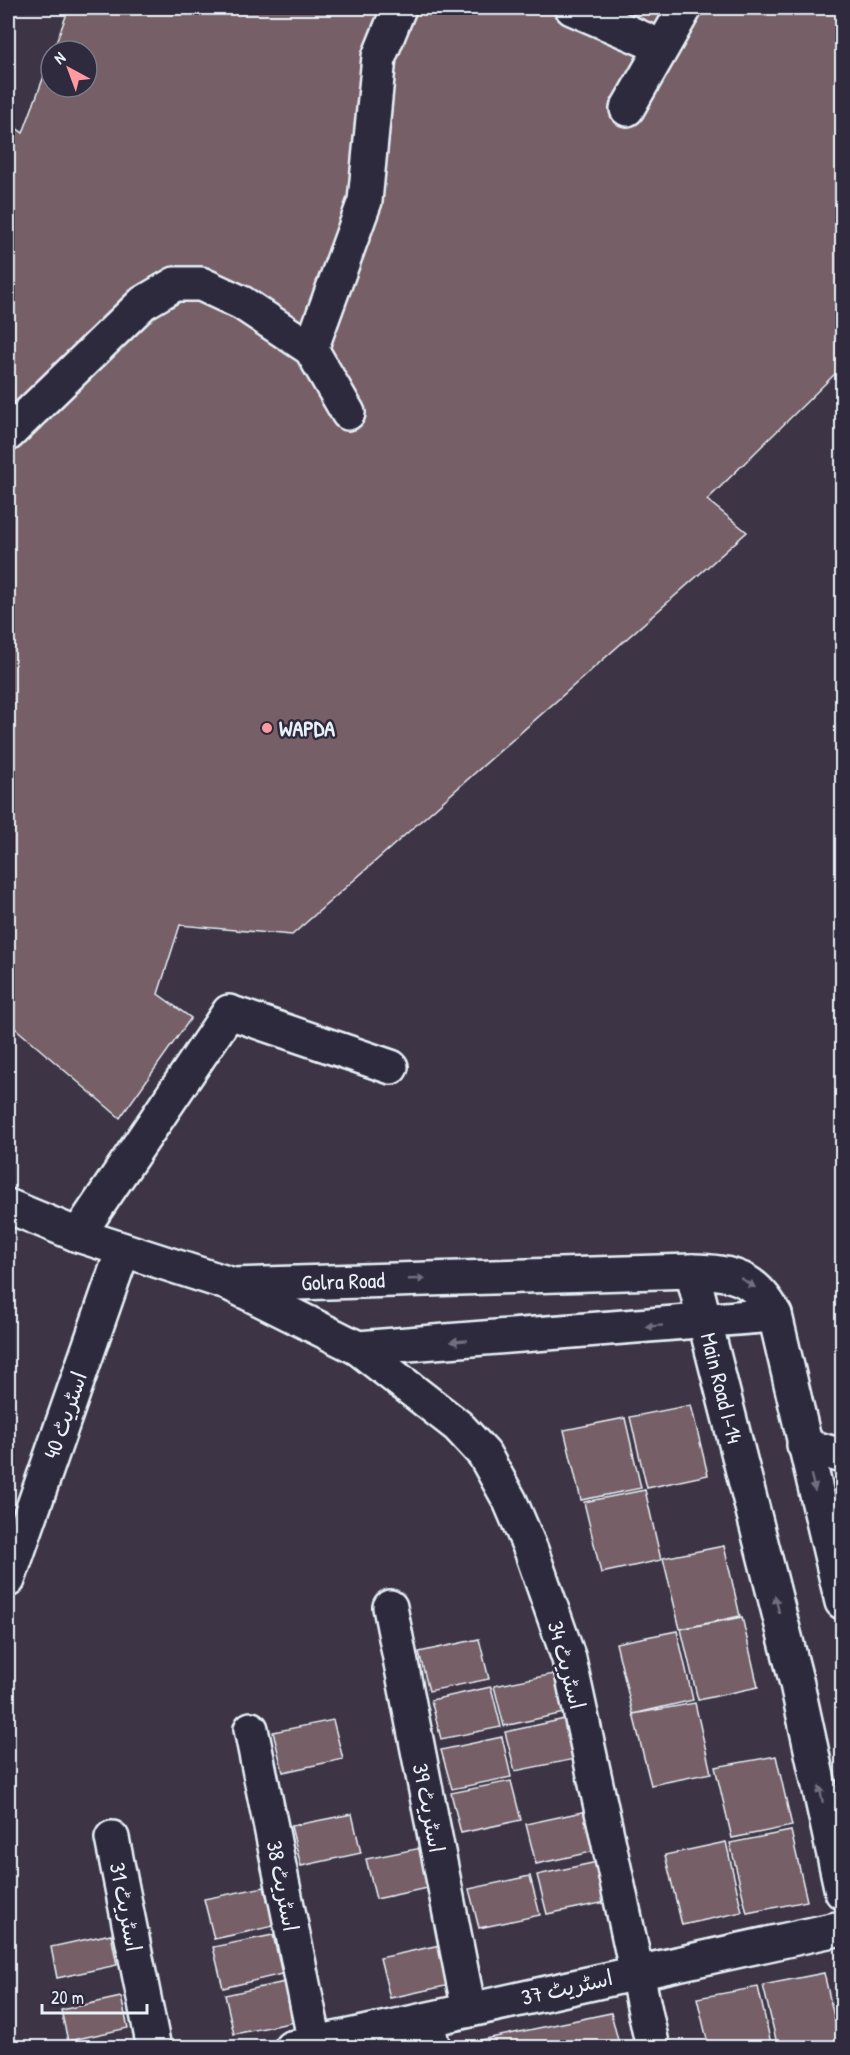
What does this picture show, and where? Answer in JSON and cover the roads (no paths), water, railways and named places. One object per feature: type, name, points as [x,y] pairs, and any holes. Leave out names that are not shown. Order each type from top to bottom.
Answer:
[{"type":"street","points":[[311,350],[365,201],[379,57],[399,8]]},
{"type":"street","points":[[572,8],[662,47]]},
{"type":"street","points":[[627,109],[685,8]]},
{"type":"street","points":[[8,434],[143,303],[175,284],[201,284],[231,298],[311,350],[348,414]]},
{"type":"street","points":[[78,1235],[229,1012],[391,1067]]},
{"type":"street","name":"Golra Road","points":[[8,1206],[78,1235],[232,1285],[692,1270]]},
{"type":"street","name":"اسٹریٹ 40","points":[[8,1580],[123,1250]]},
{"type":"street","points":[[692,1270],[719,1271],[745,1279],[765,1295],[775,1315],[843,1602]]},
{"type":"street","name":"Main Road I-14","points":[[692,1270],[797,1684],[843,1893]]},
{"type":"street","name":"اسٹریٹ 34","points":[[232,1285],[358,1348],[458,1426],[484,1454],[514,1511],[531,1550],[569,1659],[653,2048]]},
{"type":"street","points":[[358,1348],[775,1315]]},
{"type":"street","points":[[804,1445],[843,1456]]},
{"type":"street","name":"اسٹریٹ 39","points":[[390,1607],[469,2010]]},
{"type":"street","name":"اسٹریٹ 38","points":[[251,1729],[303,2045]]},
{"type":"street","name":"اسٹریٹ 31","points":[[112,1838],[153,2048]]},
{"type":"street","name":"اسٹریٹ 37","points":[[303,2045],[430,2034],[469,2010],[843,1928]]},
{"type":"place","name":"WAPDA","points":[[267,728]]}]
